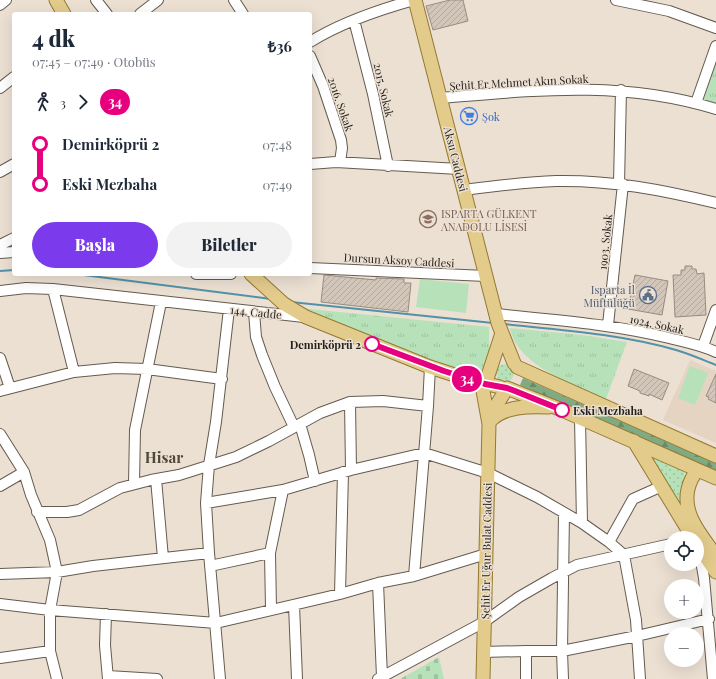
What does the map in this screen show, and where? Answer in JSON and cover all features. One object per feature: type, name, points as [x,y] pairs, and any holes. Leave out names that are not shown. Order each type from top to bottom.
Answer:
[{"type":"main road","points":[[56,0],[63,12]]},
{"type":"main road","name":"Aksu Caddesi","points":[[415,0],[496,314],[502,333],[516,365]]},
{"type":"main road","points":[[254,277],[290,308],[306,317]]},
{"type":"main road","name":"144. Cadde","points":[[306,317],[430,366],[485,384],[503,388],[562,410]]},
{"type":"main road","points":[[502,333],[527,364],[552,383]]},
{"type":"main road","name":"Şehit Er Uğur Bulat Caddesi","points":[[483,679],[490,422],[483,395],[485,384],[502,333]]},
{"type":"main road","points":[[516,365],[519,376],[514,385],[503,388],[496,385],[490,378],[490,369],[496,361],[501,359],[510,360],[516,365],[552,383],[716,456]]},
{"type":"main road","name":"Şehit Er Uğur Bulat Caddesi","points":[[490,422],[503,388]]},
{"type":"main road","points":[[490,422],[500,413],[518,408],[539,407],[562,410],[716,478]]},
{"type":"main road","points":[[634,442],[690,531]]},
{"type":"main road","points":[[693,531],[686,504],[690,482],[698,470]]},
{"type":"main road","points":[[704,546],[716,556]]},
{"type":"main road","points":[[704,556],[713,572]]},
{"type":"street","points":[[0,5],[6,0]]},
{"type":"street","points":[[96,0],[105,12]]},
{"type":"street","points":[[143,12],[158,0]]},
{"type":"street","points":[[234,0],[242,12]]},
{"type":"street","points":[[312,41],[354,20],[388,7],[415,0]]},
{"type":"street","points":[[616,0],[669,11],[716,28]]},
{"type":"street","name":"2015. Sokak","points":[[354,20],[373,94],[388,166]]},
{"type":"street","points":[[696,103],[716,46]]},
{"type":"street","name":"2016. Sokak","points":[[312,61],[323,86],[341,140],[342,148],[340,162]]},
{"type":"street","points":[[0,88],[12,79]]},
{"type":"street","name":"Şehit Er Mehmet Akın Sokak","points":[[441,98],[551,89],[620,90],[648,93],[696,103],[716,109]]},
{"type":"street","name":"1903. Sokak","points":[[608,326],[621,184],[620,90]]},
{"type":"street","points":[[312,164],[340,162],[459,169]]},
{"type":"street","points":[[0,172],[12,165]]},
{"type":"street","points":[[464,190],[520,183],[556,181],[621,184],[669,192],[716,204]]},
{"type":"street","points":[[0,245],[12,239]]},
{"type":"street","points":[[0,253],[12,252]]},
{"type":"street","name":"Dursun Aksoy Caddesi","points":[[312,268],[486,276]]},
{"type":"street","name":"144. Cadde","points":[[0,290],[26,288],[53,289],[306,317]]},
{"type":"street","points":[[53,289],[74,372]]},
{"type":"street","points":[[134,484],[135,430],[162,302]]},
{"type":"street","points":[[220,679],[206,503],[209,465],[222,379],[230,309]]},
{"type":"street","points":[[703,346],[716,310]]},
{"type":"street","points":[[254,312],[256,337],[262,356],[275,387],[297,425],[309,455],[315,481]]},
{"type":"street","name":"1924. Sokak","points":[[496,314],[608,326],[657,335],[703,346],[716,352]]},
{"type":"street","points":[[0,358],[10,388]]},
{"type":"street","points":[[414,576],[430,366]]},
{"type":"street","points":[[0,391],[74,372],[115,368],[147,369],[222,379]]},
{"type":"street","points":[[38,512],[68,512],[79,510],[120,488],[179,475],[236,457],[320,413],[350,402],[383,401],[428,406]]},
{"type":"street","points":[[340,594],[350,402]]},
{"type":"street","points":[[580,418],[582,523]]},
{"type":"street","points":[[0,434],[24,472],[38,512],[50,540],[57,572],[50,610],[50,651],[57,679]]},
{"type":"street","points":[[206,503],[282,490],[347,471],[424,453],[488,473],[582,523],[609,542],[624,555],[636,620],[640,679]]},
{"type":"street","points":[[0,486],[24,472]]},
{"type":"street","points":[[156,479],[163,558]]},
{"type":"street","points":[[609,542],[633,499],[662,486]]},
{"type":"street","points":[[271,610],[270,553],[282,490]]},
{"type":"street","points":[[563,679],[564,513]]},
{"type":"street","points":[[378,583],[380,678],[484,622],[519,597],[577,565],[664,546]]},
{"type":"street","points":[[0,574],[57,572],[93,566],[209,553]]},
{"type":"street","points":[[210,566],[270,553]]},
{"type":"street","points":[[0,604],[50,610],[216,623],[340,594],[378,583],[414,576],[486,554]]},
{"type":"street","points":[[713,572],[709,619],[713,679]]},
{"type":"street","points":[[294,605],[297,679]]},
{"type":"street","points":[[106,614],[105,645],[108,678],[157,679]]},
{"type":"street","points":[[483,652],[562,651],[637,636],[709,619]]},
{"type":"street","points":[[0,658],[50,651]]},
{"type":"street","points":[[526,651],[526,679]]},
{"type":"shaded area","points":[[690,360],[716,371],[716,443],[663,420]]},
{"type":"green space","points":[[716,63],[716,105],[703,101]]},
{"type":"green space","points":[[420,279],[469,284],[466,313],[416,307]]},
{"type":"green space","points":[[300,308],[489,327],[489,351],[484,368],[474,374],[432,360]]},
{"type":"green space","points":[[510,328],[582,335],[627,342],[606,399],[564,380],[535,363],[524,353],[515,341]]},
{"type":"green space","points":[[505,364],[511,367],[514,373],[511,379],[505,382],[499,379],[496,373],[499,367]]},
{"type":"green space","points":[[690,366],[708,373],[695,405],[678,398]]},
{"type":"green space","points":[[523,378],[716,463],[716,472],[520,385]]},
{"type":"green space","points":[[651,456],[685,472],[679,502],[676,501],[650,457]]},
{"type":"green space","points":[[439,657],[444,679],[400,679]]},
{"type":"building","points":[[450,0],[463,0],[468,21],[433,30],[426,6]]},
{"type":"building","points":[[685,266],[692,266],[692,269],[696,269],[697,274],[704,273],[706,315],[675,317],[673,275],[681,275],[681,270],[685,270]]},
{"type":"building","points":[[324,275],[376,280],[376,278],[404,279],[404,283],[411,283],[408,312],[321,302]]},
{"type":"building","name":"Isparta İl Müftülüğü","points":[[635,275],[668,281],[662,315],[628,309]]},
{"type":"building","points":[[634,369],[669,383],[662,400],[649,394],[649,396],[640,393],[640,391],[628,386]]},
{"type":"building","points":[[716,374],[716,403],[708,399],[709,397],[706,396]]},
{"type":"waterway","points":[[0,271],[12,270]]},
{"type":"waterway","points":[[92,276],[271,299]]},
{"type":"waterway","points":[[291,302],[493,323]]},
{"type":"waterway","points":[[504,324],[590,333],[634,340],[676,350],[716,365]]},
{"type":"bus line","name":"34","points":[[372,344],[467,379],[507,388],[562,410]]},
{"type":"place","name":"Şok","points":[[469,116]]},
{"type":"place","name":"ISPARTA GÜLKENT ANADOLU LİSESİ","points":[[428,219]]},
{"type":"place","name":"Isparta İl Müftülüğü","points":[[648,295]]},
{"type":"place","name":"Demirköprü 2","points":[[372,344]]},
{"type":"place","name":"Eski Mezbaha","points":[[562,410]]},
{"type":"district","name":"Hisar","points":[[164,457]]}]
